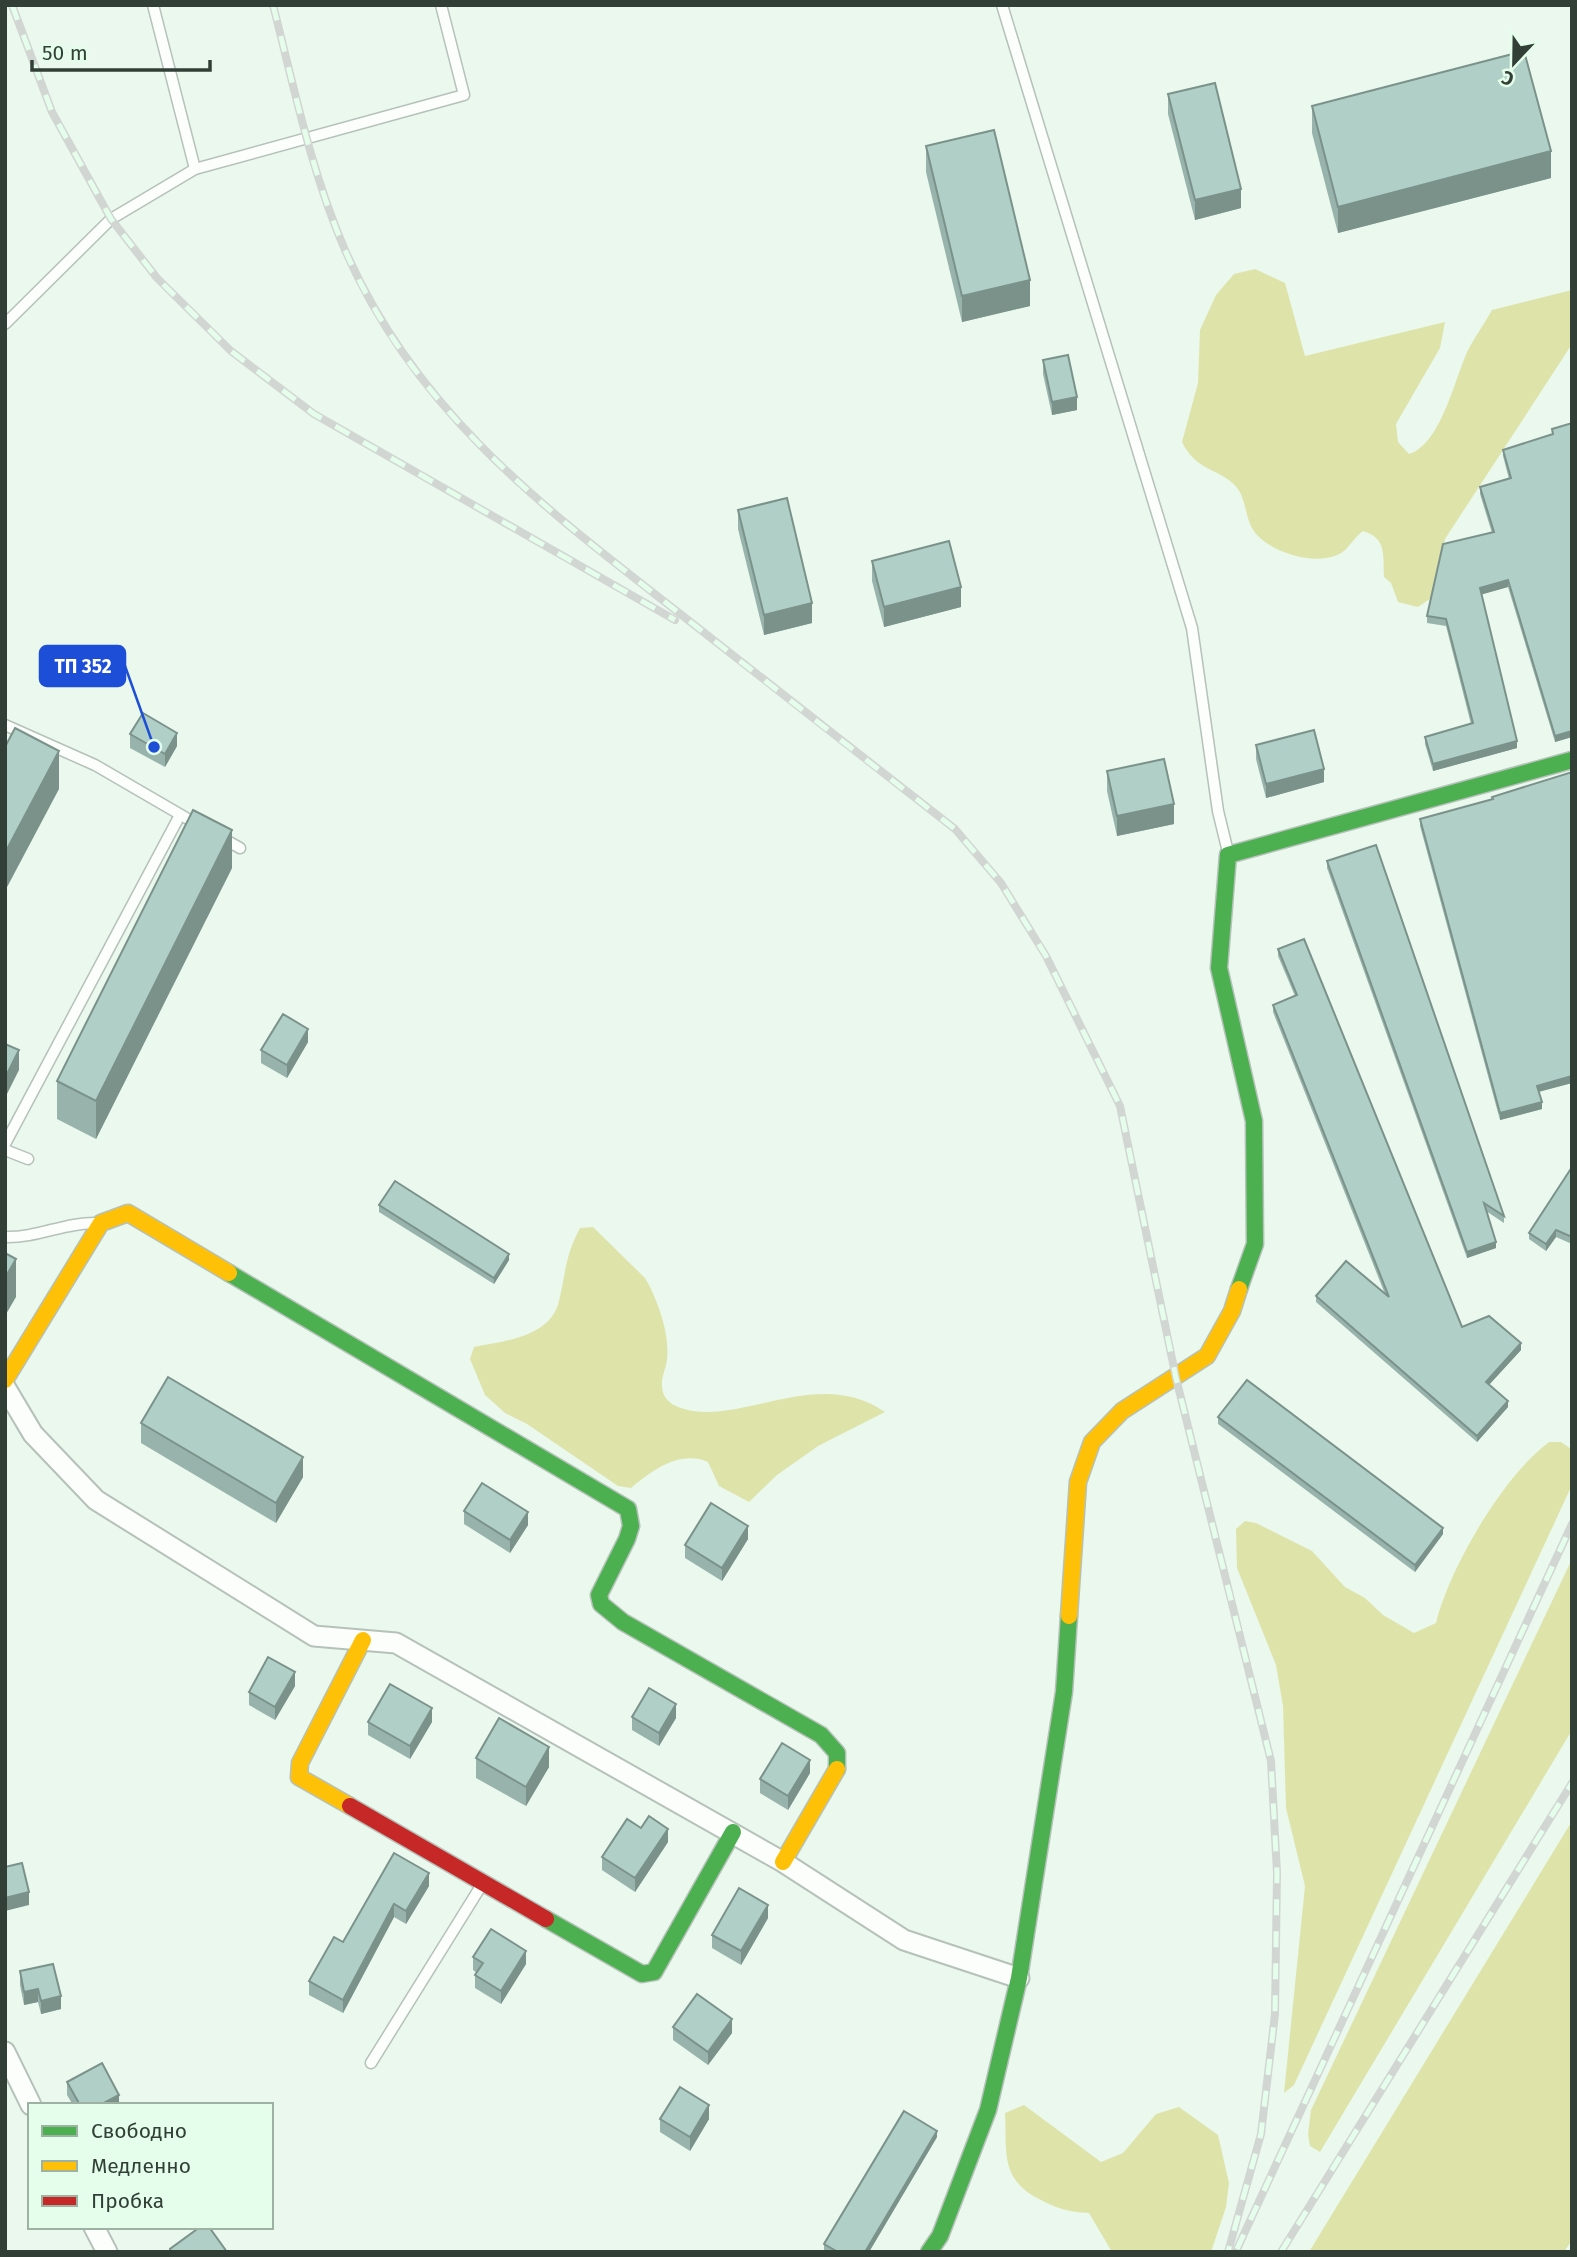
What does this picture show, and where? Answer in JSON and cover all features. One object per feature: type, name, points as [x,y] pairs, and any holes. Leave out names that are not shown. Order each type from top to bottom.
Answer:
[{"type":"street","points":[[929,2252],[943,2240],[988,2110],[1019,1978],[1064,1692],[1078,1482],[1092,1442],[1115,1419],[1207,1356],[1233,1311],[1255,1244],[1254,1121],[1219,968],[1228,855],[1572,760]]},
{"type":"street","points":[[5,1380],[101,1223],[128,1213],[628,1509],[631,1526],[599,1595],[601,1604],[623,1622],[821,1735],[837,1748],[840,1757],[838,1768],[783,1862]]},
{"type":"street","points":[[5,1387],[33,1434],[96,1500],[314,1636],[396,1643],[733,1832],[904,1940],[1019,1978]]},
{"type":"street","points":[[363,1640],[300,1763],[299,1777],[642,1974],[653,1972],[733,1832]]},
{"type":"street","points":[[5,2052],[30,2103]]},
{"type":"street","points":[[95,2229],[107,2252]]},
{"type":"lane","points":[[153,5],[195,169]]},
{"type":"lane","points":[[5,324],[111,219],[195,169],[464,95],[441,5]]},
{"type":"lane","points":[[1002,5],[1192,628],[1218,811],[1228,855]]},
{"type":"lane","points":[[5,725],[94,765],[240,848]]},
{"type":"lane","points":[[5,1143],[180,815]]},
{"type":"lane","points":[[5,1150],[28,1159]]},
{"type":"lane","points":[[5,1237],[27,1238],[86,1222],[101,1223]]},
{"type":"lane","points":[[371,2063],[483,1882]]},
{"type":"green space","points":[[1255,269],[1285,283],[1305,356],[1445,322],[1440,348],[1396,424],[1398,442],[1409,454],[1430,438],[1446,408],[1469,348],[1492,310],[1572,290],[1572,344],[1445,539],[1433,597],[1418,607],[1398,602],[1391,583],[1384,577],[1380,543],[1371,534],[1363,531],[1345,550],[1336,556],[1324,558],[1299,557],[1274,548],[1252,529],[1243,500],[1232,482],[1202,465],[1182,442],[1198,383],[1200,330],[1216,295],[1234,274]]},
{"type":"green space","points":[[593,1227],[645,1278],[654,1296],[667,1339],[662,1389],[672,1404],[695,1411],[719,1411],[801,1396],[830,1394],[858,1399],[885,1412],[818,1446],[777,1475],[749,1502],[719,1486],[708,1462],[697,1459],[687,1458],[667,1464],[631,1488],[618,1486],[527,1424],[505,1413],[485,1395],[470,1359],[474,1347],[525,1335],[547,1323],[559,1301],[575,1238],[580,1228]]},
{"type":"green space","points":[[1549,1442],[1561,1442],[1571,1449],[1572,1485],[1294,2085],[1284,2093],[1305,1886],[1286,1808],[1283,1706],[1276,1665],[1237,1568],[1236,1529],[1245,1521],[1256,1523],[1312,1551],[1345,1587],[1365,1598],[1383,1615],[1414,1633],[1436,1623],[1453,1576],[1480,1524],[1514,1477]]},
{"type":"green space","points":[[1572,1559],[1572,1730],[1320,2152],[1310,2146],[1308,2134],[1311,2110]]},
{"type":"green space","points":[[1572,1821],[1572,2240],[1564,2252],[1309,2252]]},
{"type":"green space","points":[[1024,2105],[1101,2162],[1123,2153],[1156,2114],[1179,2107],[1218,2135],[1229,2183],[1226,2207],[1211,2252],[1112,2252],[1089,2213],[1056,2207],[1025,2190],[1017,2182],[1008,2162],[1005,2113]]},
{"type":"building","points":[[1524,51],[1551,151],[1338,207],[1312,106]]},
{"type":"building","points":[[1215,83],[1241,189],[1195,200],[1168,94]]},
{"type":"building","points":[[994,130],[1030,280],[962,296],[926,146]]},
{"type":"building","points":[[1068,355],[1077,397],[1052,402],[1043,360]]},
{"type":"building","points":[[1572,423],[1572,731],[1555,736],[1508,580],[1480,588],[1517,741],[1433,764],[1425,737],[1473,723],[1446,619],[1427,616],[1443,544],[1494,532],[1480,487],[1511,478],[1503,450],[1553,434],[1552,429]]},
{"type":"building","points":[[787,498],[812,603],[764,615],[738,510]]},
{"type":"building","points":[[949,541],[961,587],[884,607],[872,561]]},
{"type":"building","points":[[143,713],[177,733],[165,754],[130,734]]},
{"type":"building","points":[[15,728],[59,751],[5,853],[5,747]]},
{"type":"building","points":[[1314,730],[1324,769],[1266,784],[1256,745]]},
{"type":"building","points":[[1164,759],[1174,804],[1117,816],[1107,771]]},
{"type":"building","points":[[1572,772],[1572,1076],[1537,1086],[1542,1102],[1500,1113],[1420,819],[1493,799],[1492,797]]},
{"type":"building","points":[[193,810],[232,830],[96,1101],[57,1081]]},
{"type":"building","points":[[1376,845],[1504,1216],[1484,1203],[1496,1242],[1467,1252],[1327,861]]},
{"type":"building","points":[[1304,939],[1462,1327],[1489,1316],[1521,1343],[1486,1382],[1508,1401],[1477,1436],[1316,1296],[1346,1261],[1389,1297],[1273,1005],[1297,995],[1278,949]]},
{"type":"building","points":[[283,1014],[308,1029],[287,1065],[261,1050]]},
{"type":"building","points":[[5,1044],[19,1050],[5,1078]]},
{"type":"building","points":[[1572,1167],[1572,1237],[1556,1230],[1546,1244],[1529,1233]]},
{"type":"building","points":[[395,1181],[509,1254],[494,1278],[379,1205]]},
{"type":"building","points":[[5,1253],[16,1259],[5,1278]]},
{"type":"building","points":[[168,1377],[303,1457],[276,1503],[141,1423]]},
{"type":"building","points":[[1247,1380],[1443,1528],[1415,1565],[1218,1417]]},
{"type":"building","points":[[482,1483],[528,1512],[510,1540],[464,1511]]},
{"type":"building","points":[[711,1503],[748,1526],[722,1568],[685,1545]]},
{"type":"building","points":[[268,1657],[295,1672],[275,1707],[249,1692]]},
{"type":"building","points":[[390,1684],[432,1708],[410,1746],[368,1722]]},
{"type":"building","points":[[649,1688],[676,1704],[659,1733],[632,1717]]},
{"type":"building","points":[[499,1718],[549,1747],[526,1787],[476,1758]]},
{"type":"building","points":[[782,1743],[810,1760],[788,1796],[760,1779]]},
{"type":"building","points":[[649,1816],[668,1829],[635,1878],[602,1857],[627,1819],[641,1828]]},
{"type":"building","points":[[394,1853],[429,1873],[406,1911],[394,1904],[343,2000],[309,1981],[334,1937],[343,1942]]},
{"type":"building","points":[[22,1863],[29,1892],[5,1898],[5,1867]]},
{"type":"building","points":[[739,1888],[768,1905],[741,1951],[712,1935]]},
{"type":"building","points":[[491,1929],[526,1951],[501,1991],[475,1975],[483,1963],[473,1957]]},
{"type":"building","points":[[53,1964],[61,1996],[41,2001],[38,1989],[24,1992],[20,1971]]},
{"type":"building","points":[[697,1994],[732,2019],[708,2052],[673,2027]]},
{"type":"building","points":[[102,2063],[119,2095],[104,2103],[79,2103],[67,2082]]},
{"type":"building","points":[[680,2087],[709,2105],[690,2137],[660,2119]]},
{"type":"building","points":[[904,2111],[937,2131],[865,2252],[838,2252],[824,2244]]},
{"type":"building","points":[[197,2229],[210,2229],[227,2252],[171,2252],[170,2249]]},
{"type":"railway","points":[[12,5],[52,112],[111,219],[157,278],[231,351],[314,414],[675,620]]},
{"type":"railway","points":[[273,5],[304,129],[333,220],[375,309],[410,363],[449,412],[538,500],[955,829],[1001,883],[1046,956],[1120,1106],[1176,1378],[1271,1761],[1277,1873],[1275,2014],[1261,2134],[1228,2252]]},
{"type":"railway","points":[[1237,2249],[1572,1524]]},
{"type":"railway","points":[[1281,2252],[1572,1783]]},
{"type":"traffic: fast","points":[[1239,1289],[1255,1244],[1254,1121],[1219,968],[1228,855],[1572,760]]},
{"type":"traffic: fast","points":[[229,1273],[628,1509],[631,1526],[599,1595],[601,1604],[623,1622],[821,1735],[837,1753],[837,1769]]},
{"type":"traffic: fast","points":[[929,2252],[940,2236],[988,2110],[1019,1978],[1064,1692],[1069,1616]]},
{"type":"traffic: fast","points":[[546,1919],[642,1974],[654,1972],[733,1832]]},
{"type":"traffic: slow","points":[[5,1380],[101,1223],[128,1213],[229,1273]]},
{"type":"traffic: slow","points":[[1069,1616],[1078,1482],[1092,1442],[1122,1411],[1207,1356],[1232,1311],[1239,1289]]},
{"type":"traffic: slow","points":[[350,1806],[299,1777],[300,1763],[363,1640]]},
{"type":"traffic: slow","points":[[783,1862],[837,1769]]},
{"type":"traffic: jam","points":[[350,1806],[546,1919]]},
{"type":"place","name":"ТП 352","points":[[154,747]]}]
